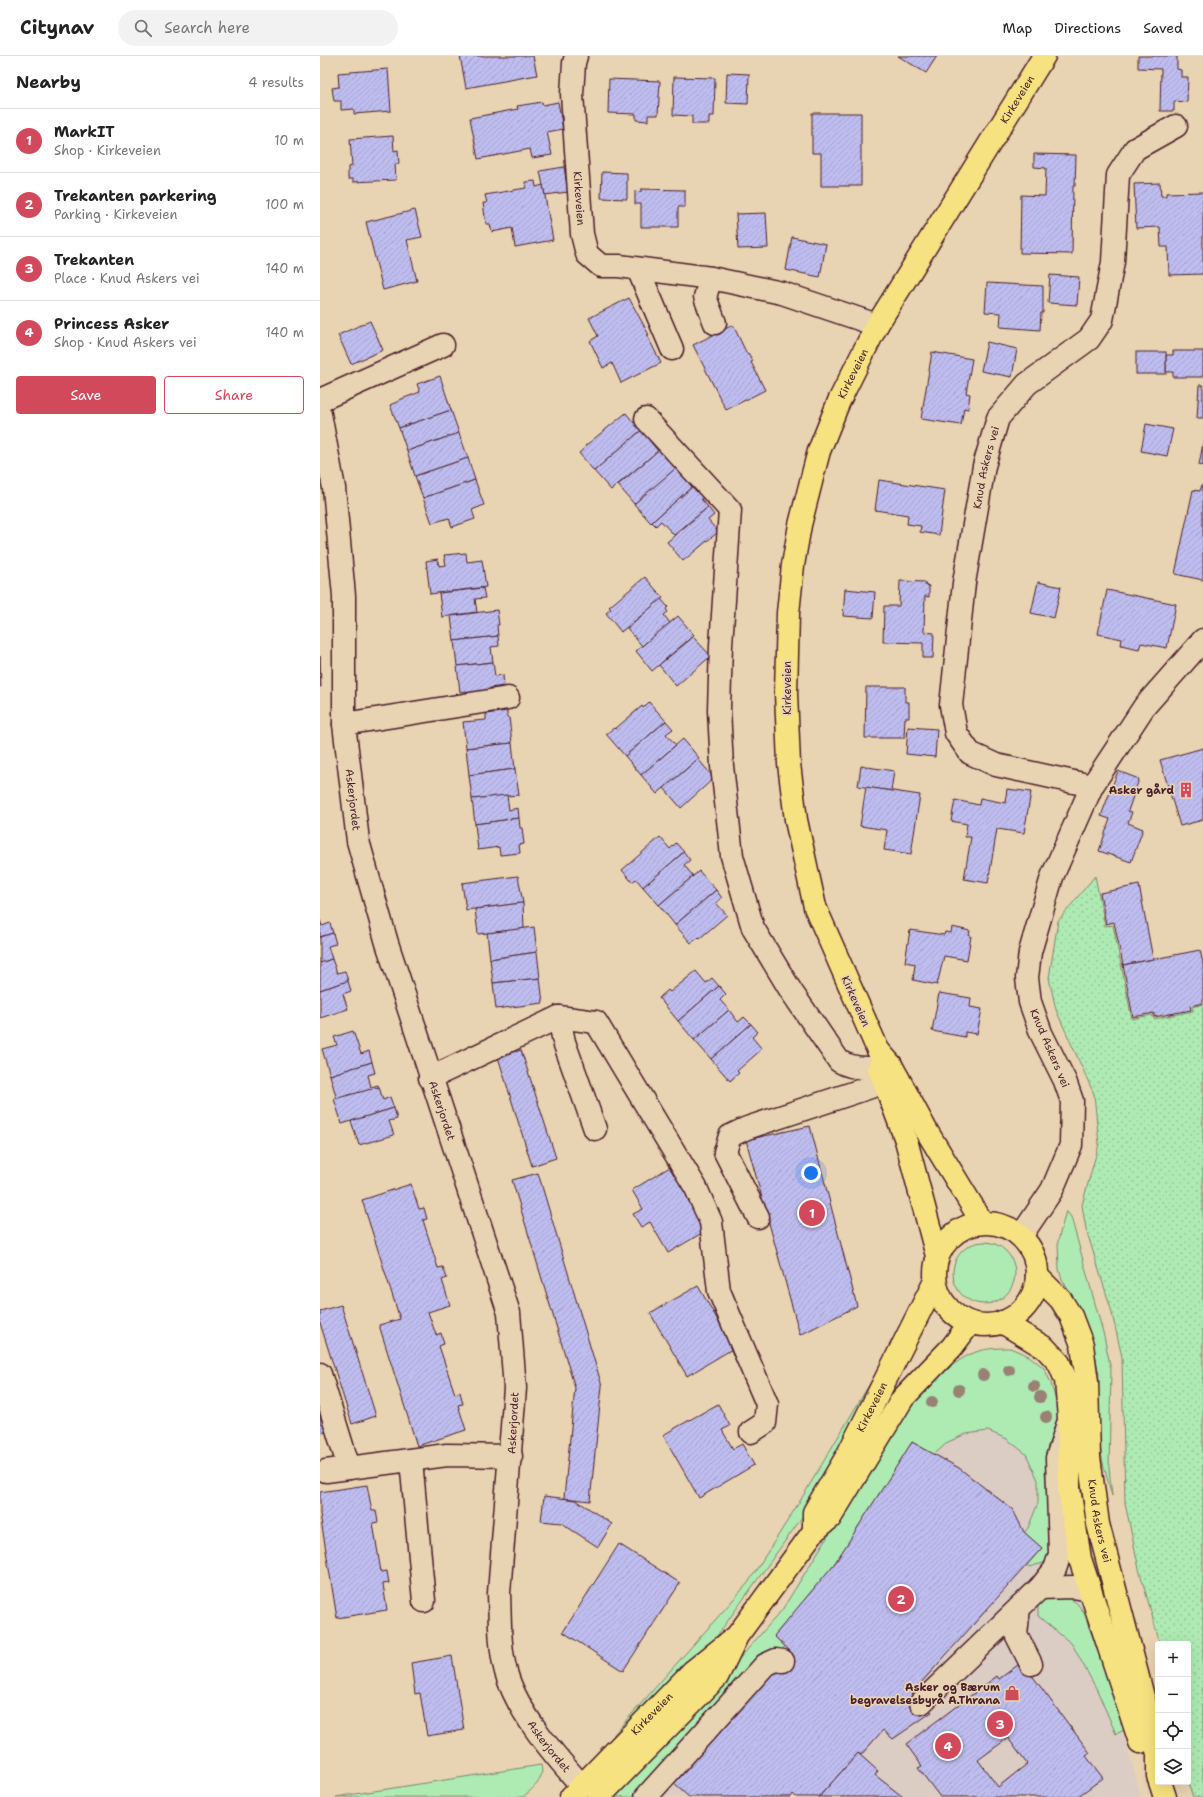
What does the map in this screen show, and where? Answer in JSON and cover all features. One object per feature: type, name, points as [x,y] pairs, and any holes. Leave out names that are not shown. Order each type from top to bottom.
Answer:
[{"type":"main road","name":"Kirkeveien","points":[[937,1256],[886,1069],[815,907],[796,820],[789,764],[786,693],[788,613],[793,565],[808,490],[819,451],[838,401],[877,325],[1044,56]]},
{"type":"main road","name":"Kirkeveien","points":[[886,1069],[926,1130],[982,1222]]},
{"type":"main road","points":[[982,1222],[990,1222],[1007,1226],[1021,1236],[1030,1248],[1036,1261],[1037,1276],[1034,1291],[1022,1311],[1002,1322],[986,1325],[970,1323],[956,1316],[944,1304],[934,1283],[937,1256],[945,1241],[973,1223],[982,1222]]},
{"type":"main road","name":"Knud Askers vei","points":[[1037,1276],[1061,1300],[1071,1316],[1082,1345],[1087,1382],[1089,1457],[1098,1524],[1157,1749]]},
{"type":"main road","name":"Kirkeveien","points":[[814,1531],[814,1512],[847,1456],[934,1283]]},
{"type":"main road","name":"Knud Askers vei","points":[[1002,1322],[1045,1348],[1059,1363],[1066,1380],[1069,1419],[1069,1488],[1080,1559],[1144,1757],[1155,1773]]},
{"type":"main road","name":"Kirkeveien","points":[[584,1793],[717,1677],[737,1636],[814,1531],[830,1518],[903,1398],[952,1347],[970,1323]]},
{"type":"main road","name":"Knud Askers vei","points":[[1161,1785],[1165,1797]]},
{"type":"street","name":"Kirkeveien","points":[[576,56],[574,63],[572,94],[582,234],[587,254],[601,266],[711,278],[782,293],[877,325]]},
{"type":"street","name":"Knud Askers vei","points":[[1092,786],[996,765],[970,754],[956,733],[951,705],[964,583],[984,466],[998,418],[1027,384],[1089,339],[1102,320],[1113,262],[1118,175],[1135,149],[1176,126]]},
{"type":"street","points":[[638,269],[672,349]]},
{"type":"street","points":[[711,278],[706,298],[716,322]]},
{"type":"street","points":[[320,400],[443,345]]},
{"type":"street","name":"Askerjordet","points":[[320,414],[334,488],[344,596],[344,724],[358,841],[387,943],[430,1078],[509,1313],[515,1388],[511,1456],[499,1593],[500,1625],[506,1673],[521,1709],[584,1793]]},
{"type":"street","points":[[646,420],[730,510],[721,645],[720,710],[722,766],[732,856],[753,928],[791,990],[839,1061],[849,1067],[886,1069]]},
{"type":"street","name":"Knud Askers vei","points":[[1021,1236],[1052,1190],[1071,1144],[1072,1101],[1066,1080],[1041,1033],[1030,1002],[1027,978],[1030,952],[1052,877],[1092,786],[1144,707],[1203,640]]},
{"type":"street","points":[[344,724],[508,698]]},
{"type":"street","points":[[430,1078],[559,1016],[596,1022],[696,1188],[711,1222],[719,1291],[767,1404],[766,1423],[751,1432]]},
{"type":"street","points":[[559,1016],[564,1042],[595,1129]]},
{"type":"street","points":[[758,1217],[725,1152],[730,1136],[886,1069]]},
{"type":"street","points":[[320,1374],[349,1468]]},
{"type":"street","points":[[921,1703],[1040,1588],[1055,1570],[1060,1554],[1057,1458],[1069,1419]]},
{"type":"street","points":[[326,1471],[447,1455],[511,1456]]},
{"type":"street","points":[[411,1460],[424,1601]]},
{"type":"street","points":[[1040,1588],[1073,1587],[1090,1590]]},
{"type":"street","points":[[1018,1608],[1016,1634],[1031,1664]]},
{"type":"street","points":[[646,1797],[695,1751],[765,1666],[776,1660],[783,1661]]},
{"type":"shaded area","points":[[996,1347],[1017,1351],[1141,1797],[630,1797],[695,1731],[782,1610],[857,1480],[943,1368]]},
{"type":"green space","points":[[1095,876],[1105,926],[1113,925],[1132,1019],[1152,1015],[1154,1019],[1193,1011],[1192,1007],[1203,1004],[1203,1797],[1193,1797],[1189,1785],[1191,1785],[1191,1641],[1159,1641],[1139,1569],[1125,1503],[1122,1357],[1111,1309],[1086,1229],[1082,1205],[1099,1144],[1094,1094],[1056,1010],[1049,978],[1058,921]]},
{"type":"green space","points":[[1066,1211],[1071,1217],[1104,1336],[1111,1370],[1109,1468],[1112,1496],[1102,1459],[1097,1423],[1099,1375],[1094,1348],[1080,1312],[1062,1279],[1059,1269],[1058,1241]]},
{"type":"green space","points":[[984,1242],[1001,1247],[1006,1251],[1010,1256],[1015,1273],[1010,1290],[1006,1295],[1001,1299],[984,1304],[967,1299],[962,1295],[958,1290],[953,1273],[958,1256],[962,1251],[967,1247]]},
{"type":"green space","points":[[894,1343],[844,1445],[803,1516],[709,1647],[606,1748],[615,1733],[748,1583],[800,1501]]},
{"type":"green space","points":[[997,1348],[1010,1348],[1029,1356],[1044,1368],[1051,1383],[1058,1409],[1060,1432],[1047,1459],[1045,1473],[1051,1530],[1050,1557],[1043,1563],[1029,1567],[1022,1557],[1021,1537],[1028,1528],[1038,1503],[1038,1480],[1026,1454],[1007,1439],[988,1431],[966,1434],[948,1442],[871,1511],[822,1581],[776,1638],[785,1646],[782,1650],[761,1658],[698,1731],[634,1797],[609,1797],[674,1733],[782,1610],[902,1417],[918,1399],[945,1371],[955,1363],[976,1352]]},
{"type":"green space","points":[[1055,1595],[1072,1600],[1084,1613],[1126,1729],[1116,1734],[1097,1690],[1072,1644],[1038,1616],[1038,1601]]},
{"type":"green space","points":[[541,1765],[542,1770],[540,1779],[523,1797],[336,1797]]},
{"type":"building","points":[[460,56],[533,56],[537,75],[466,88]]},
{"type":"building","points":[[898,56],[937,56],[926,73]]},
{"type":"building","points":[[1138,56],[1177,56],[1177,69],[1181,70],[1181,77],[1188,77],[1187,102],[1174,101],[1174,111],[1160,111],[1161,69],[1138,68]]},
{"type":"building","points":[[388,69],[391,111],[354,114],[354,109],[341,110],[341,101],[334,101],[332,88],[339,87],[338,73]]},
{"type":"building","points":[[727,73],[749,74],[748,104],[726,103]]},
{"type":"building","points":[[674,77],[715,78],[714,116],[709,116],[709,124],[692,124],[692,116],[673,115]]},
{"type":"building","points":[[609,79],[660,81],[658,115],[648,115],[648,121],[636,120],[636,114],[608,113]]},
{"type":"building","points":[[542,102],[543,105],[558,102],[563,129],[547,132],[552,155],[532,158],[530,149],[478,159],[470,118],[518,109],[517,106]]},
{"type":"building","points":[[812,113],[861,113],[861,186],[821,186],[821,153],[812,153]]},
{"type":"building","points":[[393,136],[394,151],[398,150],[399,164],[395,164],[396,180],[353,182],[353,179],[348,179],[348,167],[352,166],[350,139]]},
{"type":"building","points":[[1034,154],[1076,155],[1075,186],[1073,186],[1072,254],[1020,253],[1021,195],[1045,196],[1046,168],[1034,167]]},
{"type":"building","points":[[564,167],[568,192],[545,195],[540,171]]},
{"type":"building","points":[[602,172],[627,173],[627,199],[601,198]]},
{"type":"building","points":[[535,181],[536,187],[543,185],[553,240],[515,247],[512,228],[492,232],[490,224],[486,224],[483,203],[487,203],[485,195],[526,188],[525,182]]},
{"type":"building","points":[[1160,183],[1161,196],[1166,196],[1166,193],[1203,192],[1203,274],[1169,275],[1168,247],[1161,247],[1160,227],[1136,228],[1134,184]]},
{"type":"building","points":[[641,189],[685,190],[685,207],[678,207],[678,227],[641,227],[641,204],[635,204],[635,191],[641,192]]},
{"type":"building","points":[[415,210],[422,237],[407,240],[417,281],[383,290],[366,222]]},
{"type":"building","points":[[766,213],[768,248],[738,249],[736,214]]},
{"type":"building","points":[[792,237],[826,244],[820,277],[786,270]]},
{"type":"building","points":[[1050,275],[1079,277],[1077,305],[1048,303]]},
{"type":"building","points":[[987,283],[1043,286],[1043,313],[1041,313],[1040,330],[1000,327],[1001,313],[985,312]]},
{"type":"building","points":[[629,298],[649,335],[647,335],[661,363],[621,383],[612,363],[603,368],[590,341],[598,336],[589,318]]},
{"type":"building","points":[[370,321],[383,350],[351,364],[338,335]]},
{"type":"building","points":[[733,325],[747,354],[748,353],[753,361],[751,362],[765,390],[726,410],[693,345]]},
{"type":"building","points":[[987,342],[1017,349],[1012,377],[981,371]]},
{"type":"building","points":[[1173,351],[1203,351],[1203,377],[1173,377],[1173,372],[1166,372],[1166,355],[1173,355]]},
{"type":"building","points":[[932,352],[972,359],[966,393],[970,394],[968,409],[964,408],[961,425],[921,419]]},
{"type":"building","points":[[1136,352],[1166,352],[1166,374],[1136,374]]},
{"type":"building","points":[[440,376],[451,410],[399,428],[390,405],[420,392],[417,384]]},
{"type":"building","points":[[1199,385],[1203,385],[1203,418],[1197,418]]},
{"type":"building","points":[[451,410],[459,433],[407,451],[399,428]]},
{"type":"building","points":[[626,413],[634,423],[640,419],[646,426],[594,471],[579,453],[586,447],[585,446]]},
{"type":"building","points":[[1146,424],[1173,429],[1167,456],[1141,451]]},
{"type":"building","points":[[646,426],[654,436],[649,440],[658,451],[611,490],[594,471]]},
{"type":"building","points":[[459,433],[468,458],[415,476],[407,451]]},
{"type":"building","points":[[1203,443],[1203,466],[1199,465]]},
{"type":"building","points":[[660,449],[676,469],[634,504],[618,485]]},
{"type":"building","points":[[468,458],[475,480],[423,498],[415,476]]},
{"type":"building","points":[[677,467],[693,486],[651,523],[634,504]]},
{"type":"building","points":[[475,480],[484,505],[472,510],[475,519],[452,527],[449,518],[432,523],[423,498]]},
{"type":"building","points":[[879,480],[945,490],[939,535],[920,532],[921,526],[907,524],[908,515],[875,510]]},
{"type":"building","points":[[1202,485],[1203,580],[1175,574],[1193,490],[1200,491]]},
{"type":"building","points":[[693,486],[708,507],[674,535],[661,521],[656,526],[652,522]]},
{"type":"building","points":[[708,507],[714,515],[708,520],[718,532],[683,561],[667,542]]},
{"type":"building","points":[[466,553],[467,562],[482,560],[486,587],[430,594],[426,561],[438,559],[439,566],[446,565],[444,555]]},
{"type":"building","points":[[645,577],[663,598],[621,632],[606,613],[611,609],[609,607]]},
{"type":"building","points":[[900,581],[925,582],[925,585],[929,586],[929,597],[925,596],[924,632],[934,633],[933,658],[923,658],[923,643],[883,642],[884,606],[899,606]]},
{"type":"building","points":[[1038,582],[1061,587],[1054,618],[1031,613]]},
{"type":"building","points":[[483,588],[485,598],[475,599],[477,612],[442,617],[439,593]]},
{"type":"building","points":[[845,589],[875,592],[873,618],[843,616]]},
{"type":"building","points":[[1107,590],[1176,604],[1167,648],[1141,643],[1139,649],[1121,645],[1122,639],[1098,634]]},
{"type":"building","points":[[661,599],[668,607],[666,609],[668,612],[664,615],[670,623],[642,646],[627,628]]},
{"type":"building","points":[[497,610],[499,625],[497,625],[498,636],[454,641],[451,616]]},
{"type":"building","points":[[678,616],[694,635],[652,671],[636,651]]},
{"type":"building","points":[[498,636],[499,646],[491,647],[493,662],[457,666],[454,641]]},
{"type":"building","points":[[693,637],[711,656],[676,686],[659,665]]},
{"type":"building","points":[[320,656],[321,687],[320,687]]},
{"type":"building","points":[[493,662],[495,676],[503,675],[504,686],[490,688],[490,695],[467,698],[466,691],[460,692],[457,666]]},
{"type":"building","points":[[866,687],[905,687],[905,702],[909,702],[909,718],[905,718],[904,738],[865,738]]},
{"type":"building","points":[[649,702],[666,721],[625,756],[606,734],[614,728],[615,729],[642,706],[643,708]]},
{"type":"building","points":[[507,711],[512,743],[466,748],[463,722],[486,720],[486,714]]},
{"type":"building","points":[[666,721],[673,729],[666,734],[676,745],[641,775],[625,756]]},
{"type":"building","points":[[908,727],[937,729],[935,757],[906,754]]},
{"type":"building","points":[[683,739],[699,758],[657,794],[641,775]]},
{"type":"building","points":[[512,743],[515,769],[469,775],[466,748]]},
{"type":"building","name":"Asker gård","points":[[1203,748],[1203,820],[1180,826],[1160,760]]},
{"type":"building","points":[[698,759],[714,778],[681,808],[664,788]]},
{"type":"building","points":[[861,766],[894,771],[891,791],[858,786]]},
{"type":"building","points":[[515,769],[519,795],[472,799],[469,775]]},
{"type":"building","points":[[1118,771],[1139,779],[1128,811],[1132,812],[1128,823],[1143,829],[1131,862],[1099,851],[1110,819],[1101,816]]},
{"type":"building","points":[[866,787],[920,795],[911,854],[884,850],[887,830],[860,826]]},
{"type":"building","points":[[1007,789],[1031,792],[1024,833],[997,829],[988,883],[964,879],[971,837],[965,837],[967,824],[951,821],[955,800],[979,805],[980,798],[1005,803]]},
{"type":"building","points":[[507,795],[509,810],[518,808],[519,818],[475,824],[472,799]]},
{"type":"building","points":[[519,818],[524,844],[519,845],[520,853],[500,855],[499,847],[478,850],[475,824]]},
{"type":"building","points":[[660,837],[670,849],[676,843],[684,852],[643,887],[636,879],[632,882],[622,870]]},
{"type":"building","points":[[684,852],[690,860],[684,865],[693,876],[659,905],[643,887]]},
{"type":"building","points":[[699,871],[716,890],[675,925],[659,905]]},
{"type":"building","points":[[518,876],[523,903],[466,910],[462,883]]},
{"type":"building","points":[[1139,885],[1153,959],[1123,965],[1114,922],[1106,924],[1100,893]]},
{"type":"building","points":[[716,890],[722,898],[716,903],[727,915],[699,939],[698,938],[691,943],[675,925]]},
{"type":"building","points":[[523,903],[524,929],[478,934],[475,909]]},
{"type":"building","points":[[320,920],[322,926],[330,923],[333,933],[320,937]]},
{"type":"building","points":[[534,927],[537,952],[490,959],[487,933]]},
{"type":"building","points":[[952,927],[970,931],[969,936],[971,936],[967,960],[944,956],[937,985],[913,980],[915,964],[905,962],[910,930],[944,935],[945,932],[951,933]]},
{"type":"building","points":[[333,933],[336,944],[328,946],[332,959],[320,963],[320,937]]},
{"type":"building","points":[[1200,950],[1203,963],[1203,1003],[1190,1006],[1191,1010],[1154,1017],[1154,1013],[1133,1017],[1123,965]]},
{"type":"building","points":[[537,952],[540,978],[493,983],[490,959]]},
{"type":"building","points":[[332,959],[337,973],[345,971],[348,981],[320,990],[320,963]]},
{"type":"building","points":[[696,971],[706,983],[712,978],[719,986],[678,1021],[659,998],[668,990],[670,992]]},
{"type":"building","points":[[540,978],[543,1003],[496,1009],[493,983]]},
{"type":"building","points":[[348,981],[351,991],[343,994],[348,1009],[320,1018],[320,990]]},
{"type":"building","points":[[719,986],[726,994],[720,1000],[729,1010],[694,1040],[678,1021]]},
{"type":"building","points":[[939,993],[971,998],[970,1007],[982,1009],[977,1034],[965,1032],[965,1037],[932,1031]]},
{"type":"building","points":[[729,1010],[738,1022],[744,1017],[751,1024],[711,1059],[694,1040]]},
{"type":"building","points":[[751,1024],[758,1032],[752,1037],[762,1049],[737,1071],[739,1073],[730,1081],[711,1059]]},
{"type":"building","points":[[353,1031],[361,1054],[369,1051],[372,1062],[330,1075],[322,1049],[337,1045],[334,1037]]},
{"type":"building","points":[[521,1050],[556,1158],[532,1166],[498,1057]]},
{"type":"building","points":[[372,1062],[375,1073],[368,1075],[371,1087],[378,1085],[379,1087],[337,1100],[330,1075]]},
{"type":"building","points":[[379,1087],[383,1100],[390,1097],[394,1108],[342,1124],[334,1099]]},
{"type":"building","points":[[394,1108],[397,1119],[389,1121],[394,1135],[359,1145],[351,1121]]},
{"type":"building","points":[[810,1126],[857,1306],[800,1335],[746,1140]]},
{"type":"building","points":[[670,1167],[707,1230],[668,1253],[650,1222],[641,1227],[633,1214],[643,1209],[632,1190]]},
{"type":"building","points":[[538,1173],[602,1386],[590,1501],[564,1498],[575,1388],[512,1180]]},
{"type":"building","points":[[411,1184],[419,1209],[424,1208],[427,1219],[423,1220],[438,1268],[443,1267],[447,1278],[442,1280],[450,1305],[428,1312],[436,1335],[441,1333],[444,1344],[439,1346],[455,1394],[460,1392],[463,1404],[458,1405],[466,1430],[417,1446],[379,1325],[400,1319],[362,1200]]},
{"type":"building","points":[[698,1286],[734,1348],[687,1376],[650,1313]]},
{"type":"building","points":[[341,1305],[376,1416],[352,1424],[320,1323],[320,1311]]},
{"type":"building","points":[[718,1404],[730,1426],[722,1430],[733,1449],[742,1444],[754,1465],[699,1498],[663,1435]]},
{"type":"building","points":[[320,1414],[326,1432],[320,1433]]},
{"type":"building","points":[[912,1442],[959,1468],[1013,1510],[1024,1532],[1042,1548],[911,1694],[932,1712],[893,1739],[883,1730],[861,1755],[858,1753],[819,1797],[796,1797],[793,1794],[791,1797],[689,1797],[673,1783],[791,1652],[774,1636],[835,1563]]},
{"type":"building","points":[[367,1485],[372,1511],[376,1511],[378,1522],[373,1523],[381,1572],[387,1571],[389,1583],[383,1584],[387,1610],[337,1618],[320,1514],[320,1492]]},
{"type":"building","points":[[544,1496],[576,1500],[612,1524],[598,1547],[561,1523],[541,1521]]},
{"type":"building","points":[[619,1544],[680,1583],[623,1671],[563,1632]]},
{"type":"building","points":[[452,1656],[464,1730],[427,1736],[420,1693],[415,1694],[411,1663]]},
{"type":"building","points":[[1022,1662],[1090,1753],[1086,1756],[1103,1778],[1077,1797],[940,1797],[918,1768],[922,1766],[906,1744],[997,1676],[999,1679]],"holes":[[[1008,1738],[1027,1764],[998,1787],[978,1760]]]},
{"type":"building","points":[[858,1753],[878,1771],[875,1775],[903,1797],[819,1797]]},
{"type":"place","name":"Asker gård","points":[[1186,790]]},
{"type":"place","name":"MarkIT","points":[[812,1213]]},
{"type":"place","name":"Trekanten parkering","points":[[901,1599]]},
{"type":"place","name":"Asker og Bærum begravelsesbyrå A.Thrana","points":[[1012,1693]]},
{"type":"place","name":"Trekanten","points":[[1000,1724]]},
{"type":"place","name":"Princess Asker","points":[[948,1746]]}]
